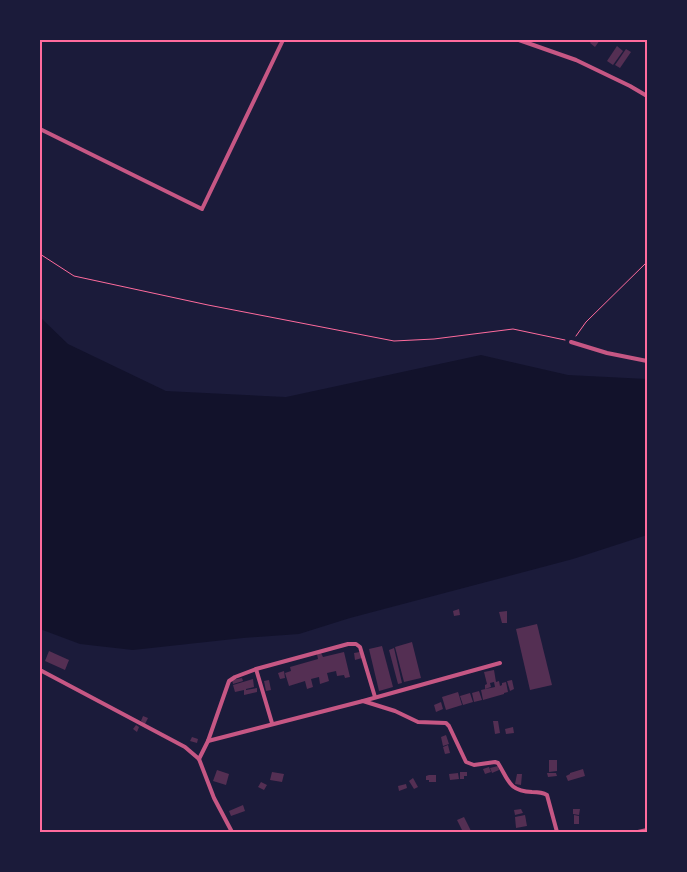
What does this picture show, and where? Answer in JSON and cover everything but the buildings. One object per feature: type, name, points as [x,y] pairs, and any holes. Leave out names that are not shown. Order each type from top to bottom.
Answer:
[{"type":"street","points":[[40,129],[202,209],[283,40]]},
{"type":"street","points":[[519,40],[576,60],[647,96]]},
{"type":"street","points":[[571,342],[608,354],[647,361]]},
{"type":"street","points":[[199,759],[208,741],[229,682],[235,677],[256,669],[348,644],[356,644],[360,647],[375,697]]},
{"type":"street","points":[[208,741],[500,663]]},
{"type":"street","points":[[256,669],[272,723]]},
{"type":"street","points":[[40,670],[185,747],[199,759],[214,798],[232,832]]},
{"type":"street","points":[[363,701],[395,711],[418,722],[446,723],[466,762],[474,765],[498,763],[510,784],[517,790],[542,792],[548,795],[557,832]]},
{"type":"street","points":[[638,832],[647,830]]},
{"type":"path","points":[[40,254],[74,276],[88,277],[208,304],[394,341],[434,340],[513,329],[571,342],[586,322],[647,262]]},
{"type":"shaded area","points":[[40,317],[68,344],[166,391],[286,397],[481,355],[568,375],[647,379],[647,535],[573,559],[350,618],[299,634],[133,650],[80,644],[40,629]]}]
